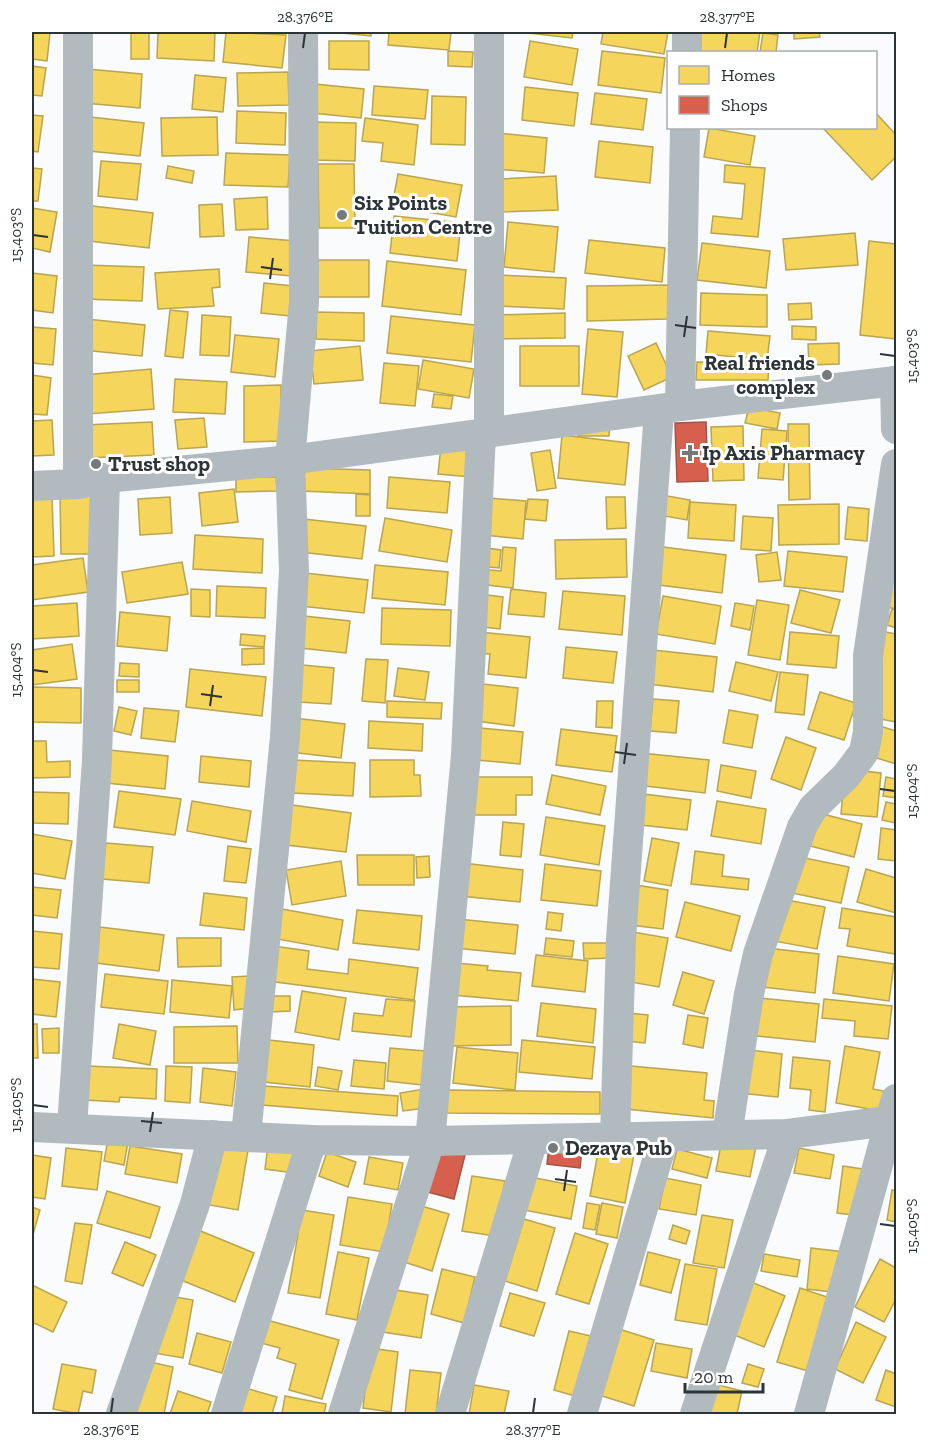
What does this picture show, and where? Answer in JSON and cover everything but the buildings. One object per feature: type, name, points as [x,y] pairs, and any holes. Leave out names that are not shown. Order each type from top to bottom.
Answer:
[{"type":"street","points":[[72,1126],[97,760],[92,481],[78,32]]},
{"type":"street","points":[[246,1136],[285,737],[294,570],[290,460],[304,302],[303,32]]},
{"type":"street","points":[[343,1414],[430,1142],[466,755],[485,433],[489,32]]},
{"type":"street","points":[[687,32],[687,51]]},
{"type":"street","points":[[615,1139],[621,939],[669,408],[685,129]]},
{"type":"street","points":[[32,486],[290,460],[669,408],[896,381],[897,429]]},
{"type":"street","points":[[727,1136],[749,994],[758,954],[802,826],[813,808],[846,776],[864,752],[868,732],[868,656],[897,464]]},
{"type":"street","points":[[32,1126],[72,1126],[312,1140],[430,1142],[788,1134],[895,1113],[809,1414]]},
{"type":"street","points":[[695,1414],[788,1134]]},
{"type":"street","points":[[121,1414],[195,1204],[213,1135]]},
{"type":"street","points":[[582,1414],[664,1137]]},
{"type":"street","points":[[226,1414],[312,1140]]},
{"type":"street","points":[[450,1414],[533,1140]]},
{"type":"place","name":"Six Points Tuition Centre","points":[[342,215]]},
{"type":"place","name":"Real friends complex","points":[[827,375]]},
{"type":"place","name":"Ip Axis Pharmacy","points":[[690,453]]},
{"type":"place","name":"Trust shop","points":[[96,464]]},
{"type":"place","name":"Dezaya Pub","points":[[553,1148]]}]
